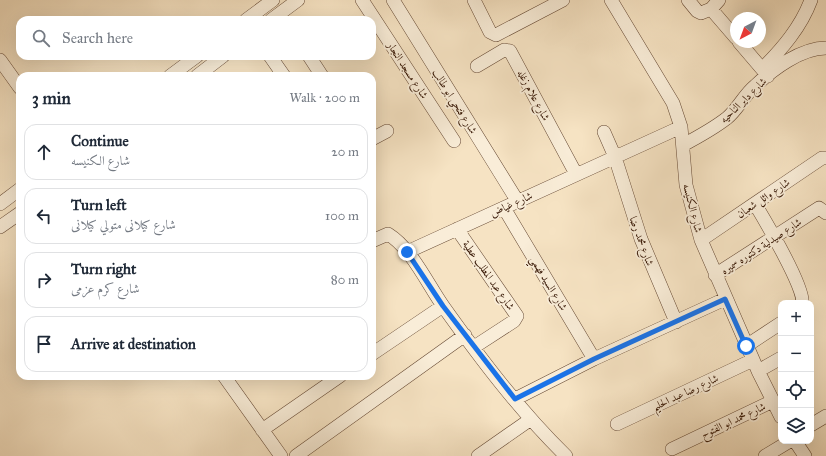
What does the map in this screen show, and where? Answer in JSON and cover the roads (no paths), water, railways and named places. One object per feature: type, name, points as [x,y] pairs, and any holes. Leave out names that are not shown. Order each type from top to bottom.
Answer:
[{"type":"street","points":[[251,16],[273,0]]},
{"type":"street","points":[[281,16],[298,0]]},
{"type":"street","name":"شارع مسجد النجار","points":[[362,0],[372,16]]},
{"type":"street","name":"شارع فتحي ابو طالب","points":[[393,0],[518,202]]},
{"type":"street","points":[[474,0],[490,32],[494,35],[563,0]]},
{"type":"street","name":"شارع الكنيسه","points":[[611,0],[673,103],[681,128],[686,185],[701,240],[746,346],[778,411]]},
{"type":"street","points":[[688,0],[697,11],[711,7],[730,31]]},
{"type":"street","points":[[744,48],[765,73],[807,12],[811,0]]},
{"type":"street","name":"شارع مسجد النجار","points":[[376,21],[454,141]]},
{"type":"street","name":"شارع داير الناحيه","points":[[682,145],[711,130],[728,117],[765,73],[807,50],[826,48]]},
{"type":"street","name":"شارع علام زغله","points":[[477,66],[504,50],[510,51],[576,174]]},
{"type":"street","points":[[0,60],[16,82]]},
{"type":"street","points":[[175,72],[192,60]]},
{"type":"street","points":[[202,72],[218,60]]},
{"type":"street","points":[[273,60],[281,72]]},
{"type":"street","points":[[312,60],[319,72]]},
{"type":"street","name":"شارع غياض","points":[[407,252],[576,174],[681,128]]},
{"type":"street","points":[[376,137],[387,131]]},
{"type":"street","points":[[604,132],[615,157]]},
{"type":"street","name":"شارع محمد رضا","points":[[615,157],[641,239],[676,322]]},
{"type":"street","name":"شارع وائل شعبان","points":[[701,240],[822,158],[826,158]]},
{"type":"street","points":[[0,204],[16,193]]},
{"type":"street","points":[[755,204],[802,294],[802,300]]},
{"type":"street","name":"شارع السيد فهمي","points":[[504,208],[594,359]]},
{"type":"street","name":"شارع صيدلية دكتوره سميره","points":[[715,275],[819,208],[826,213]]},
{"type":"street","points":[[0,227],[16,216]]},
{"type":"street","name":"شارع عبد المطلب عطية","points":[[457,229],[517,316],[514,321],[474,348]]},
{"type":"street","points":[[376,239],[388,234],[395,238],[407,252],[443,306],[474,348],[531,420],[566,456]]},
{"type":"street","points":[[515,399],[594,359],[725,299]]},
{"type":"street","points":[[376,351],[443,306]]},
{"type":"street","points":[[746,346],[778,325]]},
{"type":"street","points":[[296,456],[465,335]]},
{"type":"street","name":"شارع رضا عبد الحليم","points":[[617,424],[755,366],[778,359]]},
{"type":"street","points":[[227,380],[280,456]]},
{"type":"street","points":[[262,430],[334,380]]},
{"type":"street","name":"شارع محمد ابو الفتوح","points":[[672,449],[773,402]]},
{"type":"street","points":[[814,423],[826,416]]},
{"type":"street","points":[[478,456],[531,420]]},
{"type":"street","points":[[765,456],[785,444]]},
{"type":"street","points":[[797,444],[805,456]]}]
